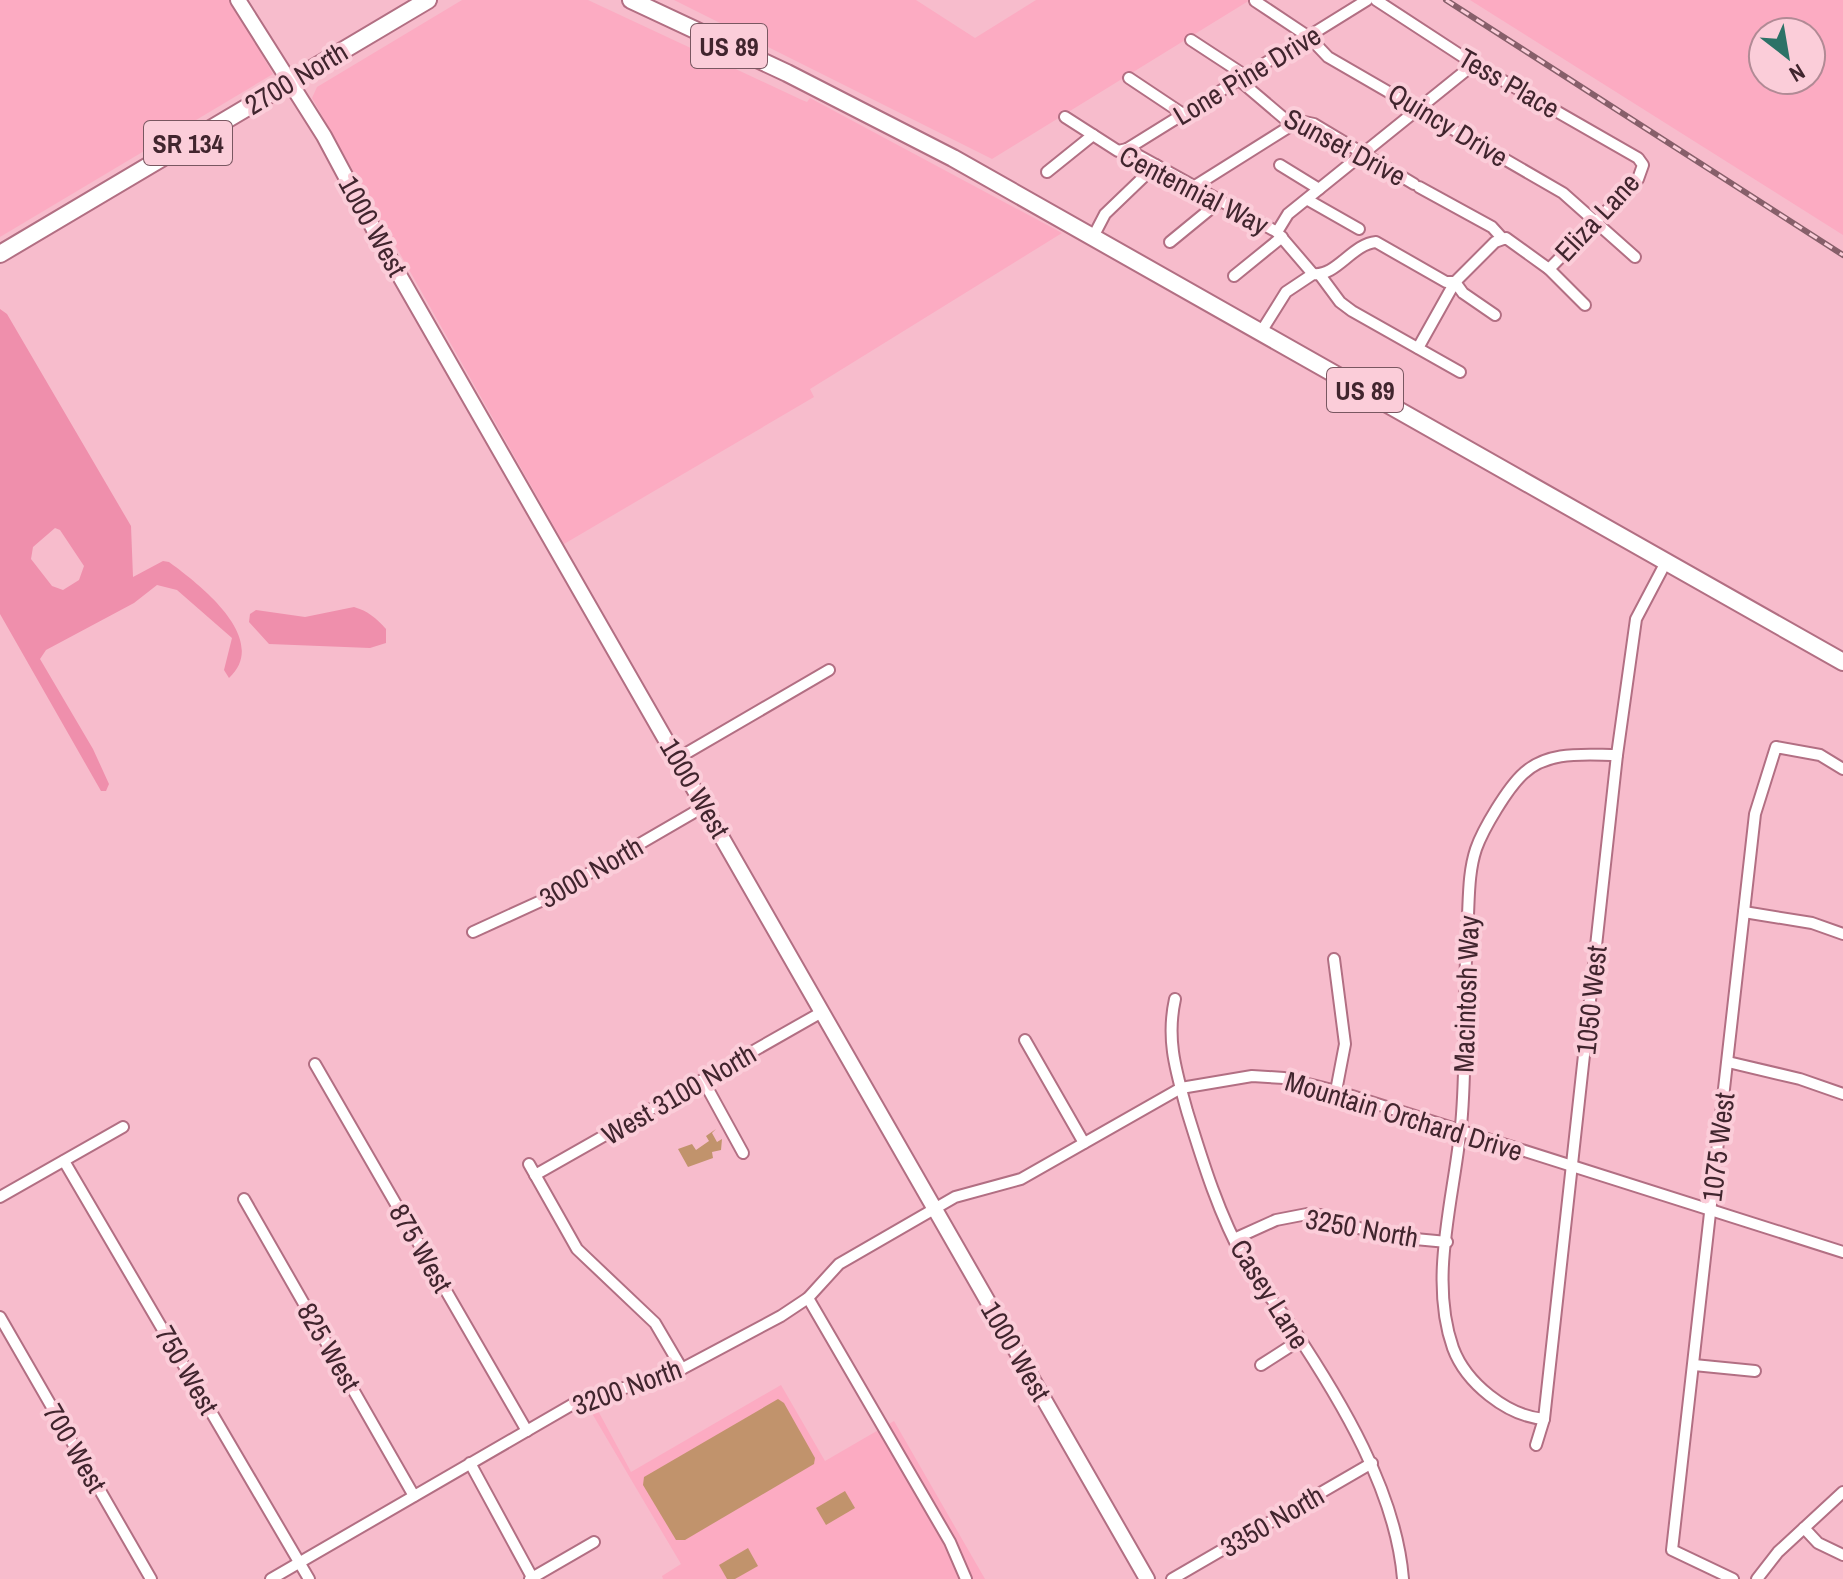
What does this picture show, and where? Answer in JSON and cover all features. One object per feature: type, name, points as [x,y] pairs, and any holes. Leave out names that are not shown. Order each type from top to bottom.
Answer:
[{"type":"main road","name":"2700 North","points":[[0,254],[428,0]]},
{"type":"main road","name":"US 89","points":[[635,1],[885,122],[1843,662]]},
{"type":"street","name":"1000 West","points":[[238,0],[324,136],[386,252],[1147,1579]]},
{"type":"street","name":"Lone Pine Drive","points":[[1127,149],[1367,0]]},
{"type":"street","name":"Tess Place","points":[[1376,0],[1474,64],[1638,158],[1643,165]]},
{"type":"street","name":"Quincy Drive","points":[[1255,1],[1309,37],[1328,57],[1563,193],[1635,257]]},
{"type":"street","name":"Sunset Drive","points":[[1191,40],[1242,78],[1292,125],[1307,121],[1492,227],[1502,238],[1515,243],[1549,269],[1585,305]]},
{"type":"street","points":[[1234,276],[1280,234],[1288,214],[1474,64]]},
{"type":"street","points":[[1129,78],[1183,114]]},
{"type":"street","name":"Centennial Way","points":[[1065,117],[1118,151],[1127,149],[1280,234],[1340,302],[1460,372]]},
{"type":"street","points":[[1195,186],[1292,125]]},
{"type":"street","points":[[1047,172],[1093,135]]},
{"type":"street","points":[[1093,237],[1105,214],[1156,165]]},
{"type":"street","points":[[1280,165],[1319,189]]},
{"type":"street","name":"Eliza Lane","points":[[1549,269],[1638,179],[1643,165]]},
{"type":"street","points":[[1308,200],[1359,229]]},
{"type":"street","points":[[1170,242],[1220,201]]},
{"type":"street","points":[[1418,348],[1455,282],[1502,238]]},
{"type":"street","points":[[1261,332],[1286,292],[1365,243],[1376,242],[1446,282],[1455,282]]},
{"type":"street","points":[[1455,282],[1463,293],[1495,315]]},
{"type":"street","name":"1050 West","points":[[1536,1445],[1544,1419],[1617,755],[1636,619],[1666,562]]},
{"type":"street","points":[[678,758],[829,670]]},
{"type":"street","name":"1075 West","points":[[1733,1579],[1672,1550],[1755,814],[1776,747],[1820,755],[1843,769]]},
{"type":"street","name":"Macintosh Way","points":[[1544,1419],[1529,1418],[1478,1385],[1454,1351],[1444,1314],[1442,1283],[1460,1132],[1464,967],[1471,869],[1476,848],[1523,773],[1541,761],[1558,756],[1617,755]]},
{"type":"street","name":"3000 North","points":[[473,932],[543,900],[705,806]]},
{"type":"street","points":[[1744,912],[1812,923],[1843,934]]},
{"type":"street","points":[[1334,959],[1345,1044],[1336,1091]]},
{"type":"street","name":"Casey Lane","points":[[1175,999],[1169,1037],[1205,1171],[1247,1266],[1300,1340],[1372,1463],[1396,1529],[1403,1579]]},
{"type":"street","name":"West 3100 North","points":[[535,1175],[822,1012]]},
{"type":"street","points":[[1025,1040],[1084,1143]]},
{"type":"street","points":[[1728,1062],[1800,1079],[1843,1094]]},
{"type":"street","name":"875 West","points":[[315,1064],[527,1431]]},
{"type":"street","name":"Mountain Orchard Drive","points":[[934,1209],[955,1197],[1021,1179],[1181,1088],[1252,1076],[1284,1078],[1336,1091],[1843,1252]]},
{"type":"street","points":[[703,1080],[743,1153]]},
{"type":"street","points":[[0,1197],[123,1127]]},
{"type":"street","name":"750 West","points":[[64,1161],[309,1579]]},
{"type":"street","points":[[529,1164],[577,1249],[655,1323],[682,1369]]},
{"type":"street","name":"825 West","points":[[244,1199],[414,1496]]},
{"type":"street","name":"3200 North","points":[[271,1579],[587,1396],[642,1387],[682,1369],[808,1298],[839,1264],[934,1209]]},
{"type":"street","name":"3250 North","points":[[1234,1239],[1276,1220],[1307,1214],[1320,1215],[1383,1236],[1447,1242]]},
{"type":"street","points":[[808,1298],[950,1542],[966,1579]]},
{"type":"street","name":"700 West","points":[[0,1317],[151,1579]]},
{"type":"street","points":[[1261,1365],[1300,1340]]},
{"type":"street","points":[[1694,1365],[1755,1371]]},
{"type":"street","points":[[470,1463],[532,1579],[594,1542]]},
{"type":"street","name":"3350 North","points":[[1172,1579],[1372,1463]]},
{"type":"street","points":[[1757,1579],[1804,1528],[1841,1495]]},
{"type":"street","points":[[1804,1528],[1818,1543],[1843,1555]]},
{"type":"shaded area","points":[[0,0],[230,0],[273,74],[0,237]]},
{"type":"shaded area","points":[[462,0],[588,0],[802,100],[807,102],[810,98],[1062,233],[810,389],[814,397],[564,544],[312,98],[317,87]]},
{"type":"shaded area","points":[[674,0],[916,0],[975,38],[1036,0],[1250,0],[992,159]]},
{"type":"shaded area","points":[[1470,0],[1843,0],[1843,235]]},
{"type":"shaded area","points":[[0,309],[7,314],[131,526],[133,577],[163,561],[169,562],[197,584],[226,614],[236,630],[242,647],[240,663],[229,678],[224,670],[232,638],[177,590],[157,585],[134,603],[46,650],[40,659],[93,749],[109,784],[106,791],[101,791],[0,614]],"holes":[[[55,528],[60,530],[84,566],[79,580],[63,590],[52,586],[31,559],[33,547]]]},
{"type":"shaded area","points":[[354,607],[372,615],[386,629],[386,643],[370,648],[269,644],[249,622],[250,614],[256,610],[305,617]]},
{"type":"shaded area","points":[[716,1129],[712,1133],[717,1142],[722,1139],[721,1150],[712,1152],[713,1158],[688,1167],[678,1149],[692,1144],[696,1150],[709,1141],[706,1136]]},
{"type":"shaded area","points":[[781,1385],[825,1461],[894,1421],[985,1579],[663,1579],[662,1576],[681,1564],[590,1410],[596,1407],[631,1472]]},
{"type":"shaded area","points":[[778,1399],[784,1403],[815,1458],[814,1464],[685,1540],[676,1540],[643,1485],[644,1477]]},
{"type":"shaded area","points":[[845,1491],[855,1508],[826,1525],[816,1508]]},
{"type":"shaded area","points":[[748,1548],[758,1566],[735,1579],[727,1579],[719,1565]]},
{"type":"railway","points":[[1446,0],[1843,255]]}]
